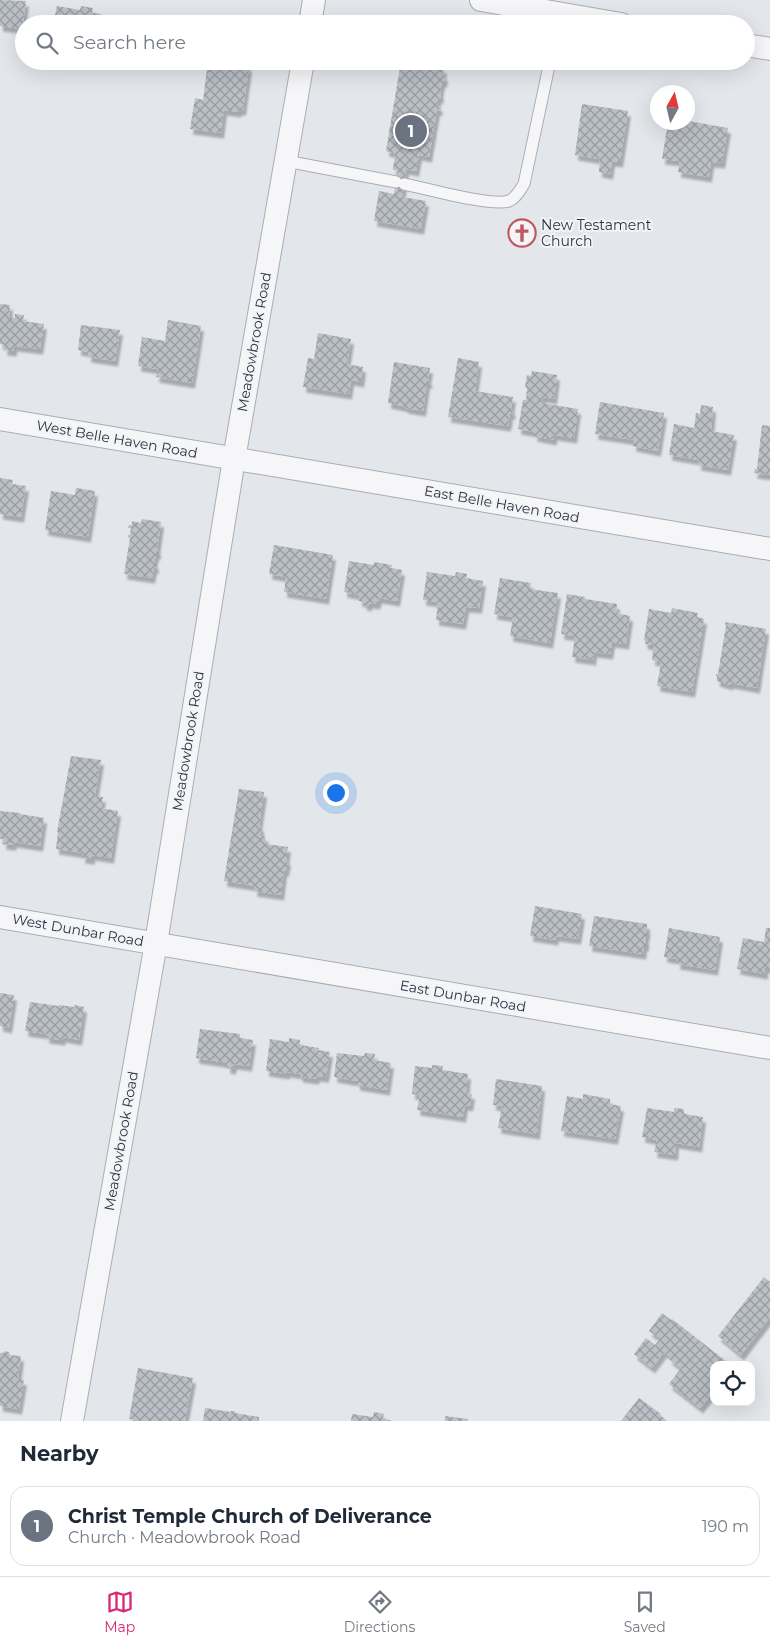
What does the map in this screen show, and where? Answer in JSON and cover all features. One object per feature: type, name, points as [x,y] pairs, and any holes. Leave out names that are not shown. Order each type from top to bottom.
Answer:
[{"type":"street","points":[[312,15],[314,0]]},
{"type":"street","points":[[481,0],[543,15]]},
{"type":"street","points":[[755,46],[770,49]]},
{"type":"street","name":"Meadowbrook Road","points":[[72,1421],[156,943],[234,459],[301,70]]},
{"type":"street","name":"West Belle Haven Road","points":[[0,419],[234,459]]},
{"type":"street","name":"East Belle Haven Road","points":[[234,459],[770,549]]},
{"type":"street","name":"West Dunbar Road","points":[[0,917],[156,943]]},
{"type":"street","name":"East Dunbar Road","points":[[156,943],[770,1048]]},
{"type":"lane","points":[[286,161],[485,201],[509,201],[517,195],[524,184],[548,70]]},
{"type":"building","points":[[0,0],[26,1],[24,15],[15,15],[15,28],[0,26]]},
{"type":"building","points":[[57,6],[80,10],[81,6],[93,8],[92,13],[101,14],[101,15],[55,15]]},
{"type":"building","points":[[207,70],[249,70],[243,110],[238,112],[224,110],[221,133],[190,129],[195,98],[203,100]]},
{"type":"building","points":[[400,70],[444,70],[444,82],[442,82],[440,99],[438,98],[437,106],[440,106],[439,111],[437,110],[429,157],[419,155],[416,171],[406,169],[402,197],[426,201],[421,229],[374,221],[379,191],[394,194],[398,170],[393,170],[395,153],[386,151]]},
{"type":"building","points":[[582,104],[628,111],[620,162],[612,161],[610,174],[599,172],[600,159],[575,155]]},
{"type":"building","points":[[695,122],[728,128],[722,163],[711,162],[709,177],[678,172],[680,161],[662,159],[667,130],[695,130]]},
{"type":"building","points":[[0,304],[10,305],[9,318],[15,318],[15,314],[24,315],[23,321],[44,324],[40,349],[14,346],[14,351],[4,350],[5,345],[0,344]]},
{"type":"building","points":[[168,320],[201,326],[192,383],[156,377],[158,369],[138,366],[142,337],[165,341]]},
{"type":"building","points":[[81,325],[120,330],[115,361],[88,357],[89,352],[78,350]]},
{"type":"building","points":[[318,333],[351,339],[347,364],[363,367],[361,382],[351,380],[349,394],[303,387],[308,358],[314,359]]},
{"type":"building","points":[[458,358],[479,362],[475,391],[513,397],[511,410],[513,411],[510,414],[508,426],[448,417]]},
{"type":"building","points":[[394,362],[430,368],[428,380],[430,381],[427,383],[423,411],[388,403]]},
{"type":"building","points":[[532,371],[557,375],[554,399],[543,397],[542,403],[578,409],[574,438],[554,435],[554,440],[534,436],[535,432],[518,429],[523,400],[526,400],[527,388],[525,387],[527,375],[531,376]]},
{"type":"building","points":[[600,402],[664,413],[658,451],[633,446],[634,440],[595,434]]},
{"type":"building","points":[[701,405],[713,407],[711,431],[734,435],[728,470],[698,465],[699,460],[669,455],[674,424],[694,428],[696,413],[700,414]]},
{"type":"building","points":[[762,425],[770,426],[770,475],[754,473],[755,469],[757,469]]},
{"type":"building","points":[[0,478],[13,480],[12,484],[26,486],[21,517],[0,514]]},
{"type":"building","points":[[76,488],[95,491],[88,537],[45,530],[51,491],[75,495]]},
{"type":"building","points":[[142,519],[161,522],[158,554],[156,554],[154,564],[156,564],[156,568],[154,568],[152,578],[124,574],[130,538],[128,535],[130,535],[131,528],[128,528],[129,525],[132,525],[132,521],[141,523]]},
{"type":"building","points":[[274,545],[333,555],[326,599],[284,592],[286,577],[269,574]]},
{"type":"building","points":[[349,561],[374,565],[374,562],[392,565],[391,568],[402,570],[397,601],[379,598],[377,604],[369,603],[369,606],[359,601],[360,595],[344,592]]},
{"type":"building","points":[[427,572],[455,576],[456,572],[467,574],[466,578],[483,581],[479,608],[466,607],[463,624],[436,620],[438,602],[423,600]]},
{"type":"building","points":[[500,578],[531,583],[530,589],[558,593],[550,643],[510,636],[513,617],[494,614]]},
{"type":"building","points":[[567,594],[617,604],[616,613],[630,616],[626,644],[612,642],[610,654],[594,652],[593,660],[572,657],[575,636],[561,634]]},
{"type":"building","points":[[672,608],[698,613],[697,617],[704,619],[692,692],[657,686],[661,662],[652,660],[654,643],[652,642],[652,645],[645,644],[644,640],[649,609],[671,613]]},
{"type":"building","points":[[725,622],[766,629],[757,688],[730,683],[730,685],[717,681],[716,674],[718,674]]},
{"type":"building","points":[[71,756],[101,760],[95,796],[103,797],[101,808],[118,811],[111,858],[92,855],[92,859],[82,858],[83,853],[56,849],[57,832]]},
{"type":"building","points":[[239,789],[264,792],[259,826],[261,826],[260,838],[265,836],[266,844],[288,847],[286,860],[288,860],[286,871],[284,871],[281,895],[254,891],[255,886],[224,881]]},
{"type":"building","points":[[0,811],[44,818],[40,846],[14,842],[13,845],[3,844],[4,839],[0,839]]},
{"type":"building","points":[[535,906],[582,914],[578,939],[556,936],[555,940],[530,936]]},
{"type":"building","points":[[594,916],[647,924],[646,946],[644,946],[643,954],[589,946]]},
{"type":"building","points":[[669,928],[720,937],[715,970],[677,964],[678,959],[664,957]]},
{"type":"building","points":[[766,928],[770,928],[770,968],[765,968],[765,974],[737,969],[743,938],[764,942]]},
{"type":"building","points":[[0,993],[14,995],[9,1028],[0,1026]]},
{"type":"building","points":[[30,1002],[84,1007],[79,1040],[63,1037],[62,1040],[46,1038],[47,1034],[25,1031]]},
{"type":"building","points":[[200,1029],[240,1034],[240,1038],[253,1040],[249,1066],[234,1064],[233,1069],[227,1068],[228,1063],[196,1058]]},
{"type":"building","points":[[289,1038],[300,1040],[300,1045],[330,1052],[326,1077],[317,1076],[316,1079],[300,1077],[300,1074],[266,1071],[270,1039],[289,1042]]},
{"type":"building","points":[[337,1053],[364,1056],[365,1053],[375,1054],[374,1060],[391,1063],[387,1090],[357,1085],[357,1081],[334,1077]]},
{"type":"building","points":[[432,1065],[443,1066],[442,1070],[468,1074],[466,1093],[472,1094],[470,1106],[465,1105],[463,1117],[417,1110],[420,1095],[412,1094],[415,1066],[432,1068]]},
{"type":"building","points":[[496,1079],[542,1086],[537,1134],[498,1128],[502,1106],[493,1105]]},
{"type":"building","points":[[583,1094],[610,1099],[610,1104],[621,1106],[615,1139],[561,1131],[567,1096],[583,1099]]},
{"type":"building","points":[[647,1108],[674,1112],[674,1108],[684,1109],[684,1114],[703,1117],[699,1147],[676,1143],[675,1155],[654,1152],[657,1140],[642,1137]]},
{"type":"building","points":[[764,1277],[770,1282],[770,1317],[741,1355],[718,1336]]},
{"type":"building","points":[[662,1313],[726,1361],[710,1361],[710,1396],[700,1408],[669,1384],[681,1368],[669,1359],[671,1357],[664,1352],[652,1368],[634,1354],[646,1338],[655,1345],[659,1340],[658,1337],[649,1331]]},
{"type":"building","points":[[9,1352],[10,1355],[21,1356],[18,1379],[24,1380],[19,1409],[0,1406],[0,1353]]},
{"type":"building","points":[[138,1368],[193,1378],[185,1421],[141,1421],[129,1419]]},
{"type":"building","points":[[639,1398],[661,1414],[667,1421],[621,1421]]},
{"type":"building","points":[[205,1408],[235,1411],[235,1413],[259,1417],[259,1421],[203,1421]]},
{"type":"building","points":[[374,1412],[384,1414],[383,1418],[392,1421],[351,1421],[352,1414],[373,1417]]},
{"type":"building","points":[[445,1416],[468,1419],[468,1421],[445,1421]]},
{"type":"place","name":"Christ Temple Church of Deliverance","points":[[411,131]]},
{"type":"place","name":"New Testament Church","points":[[522,233]]}]
